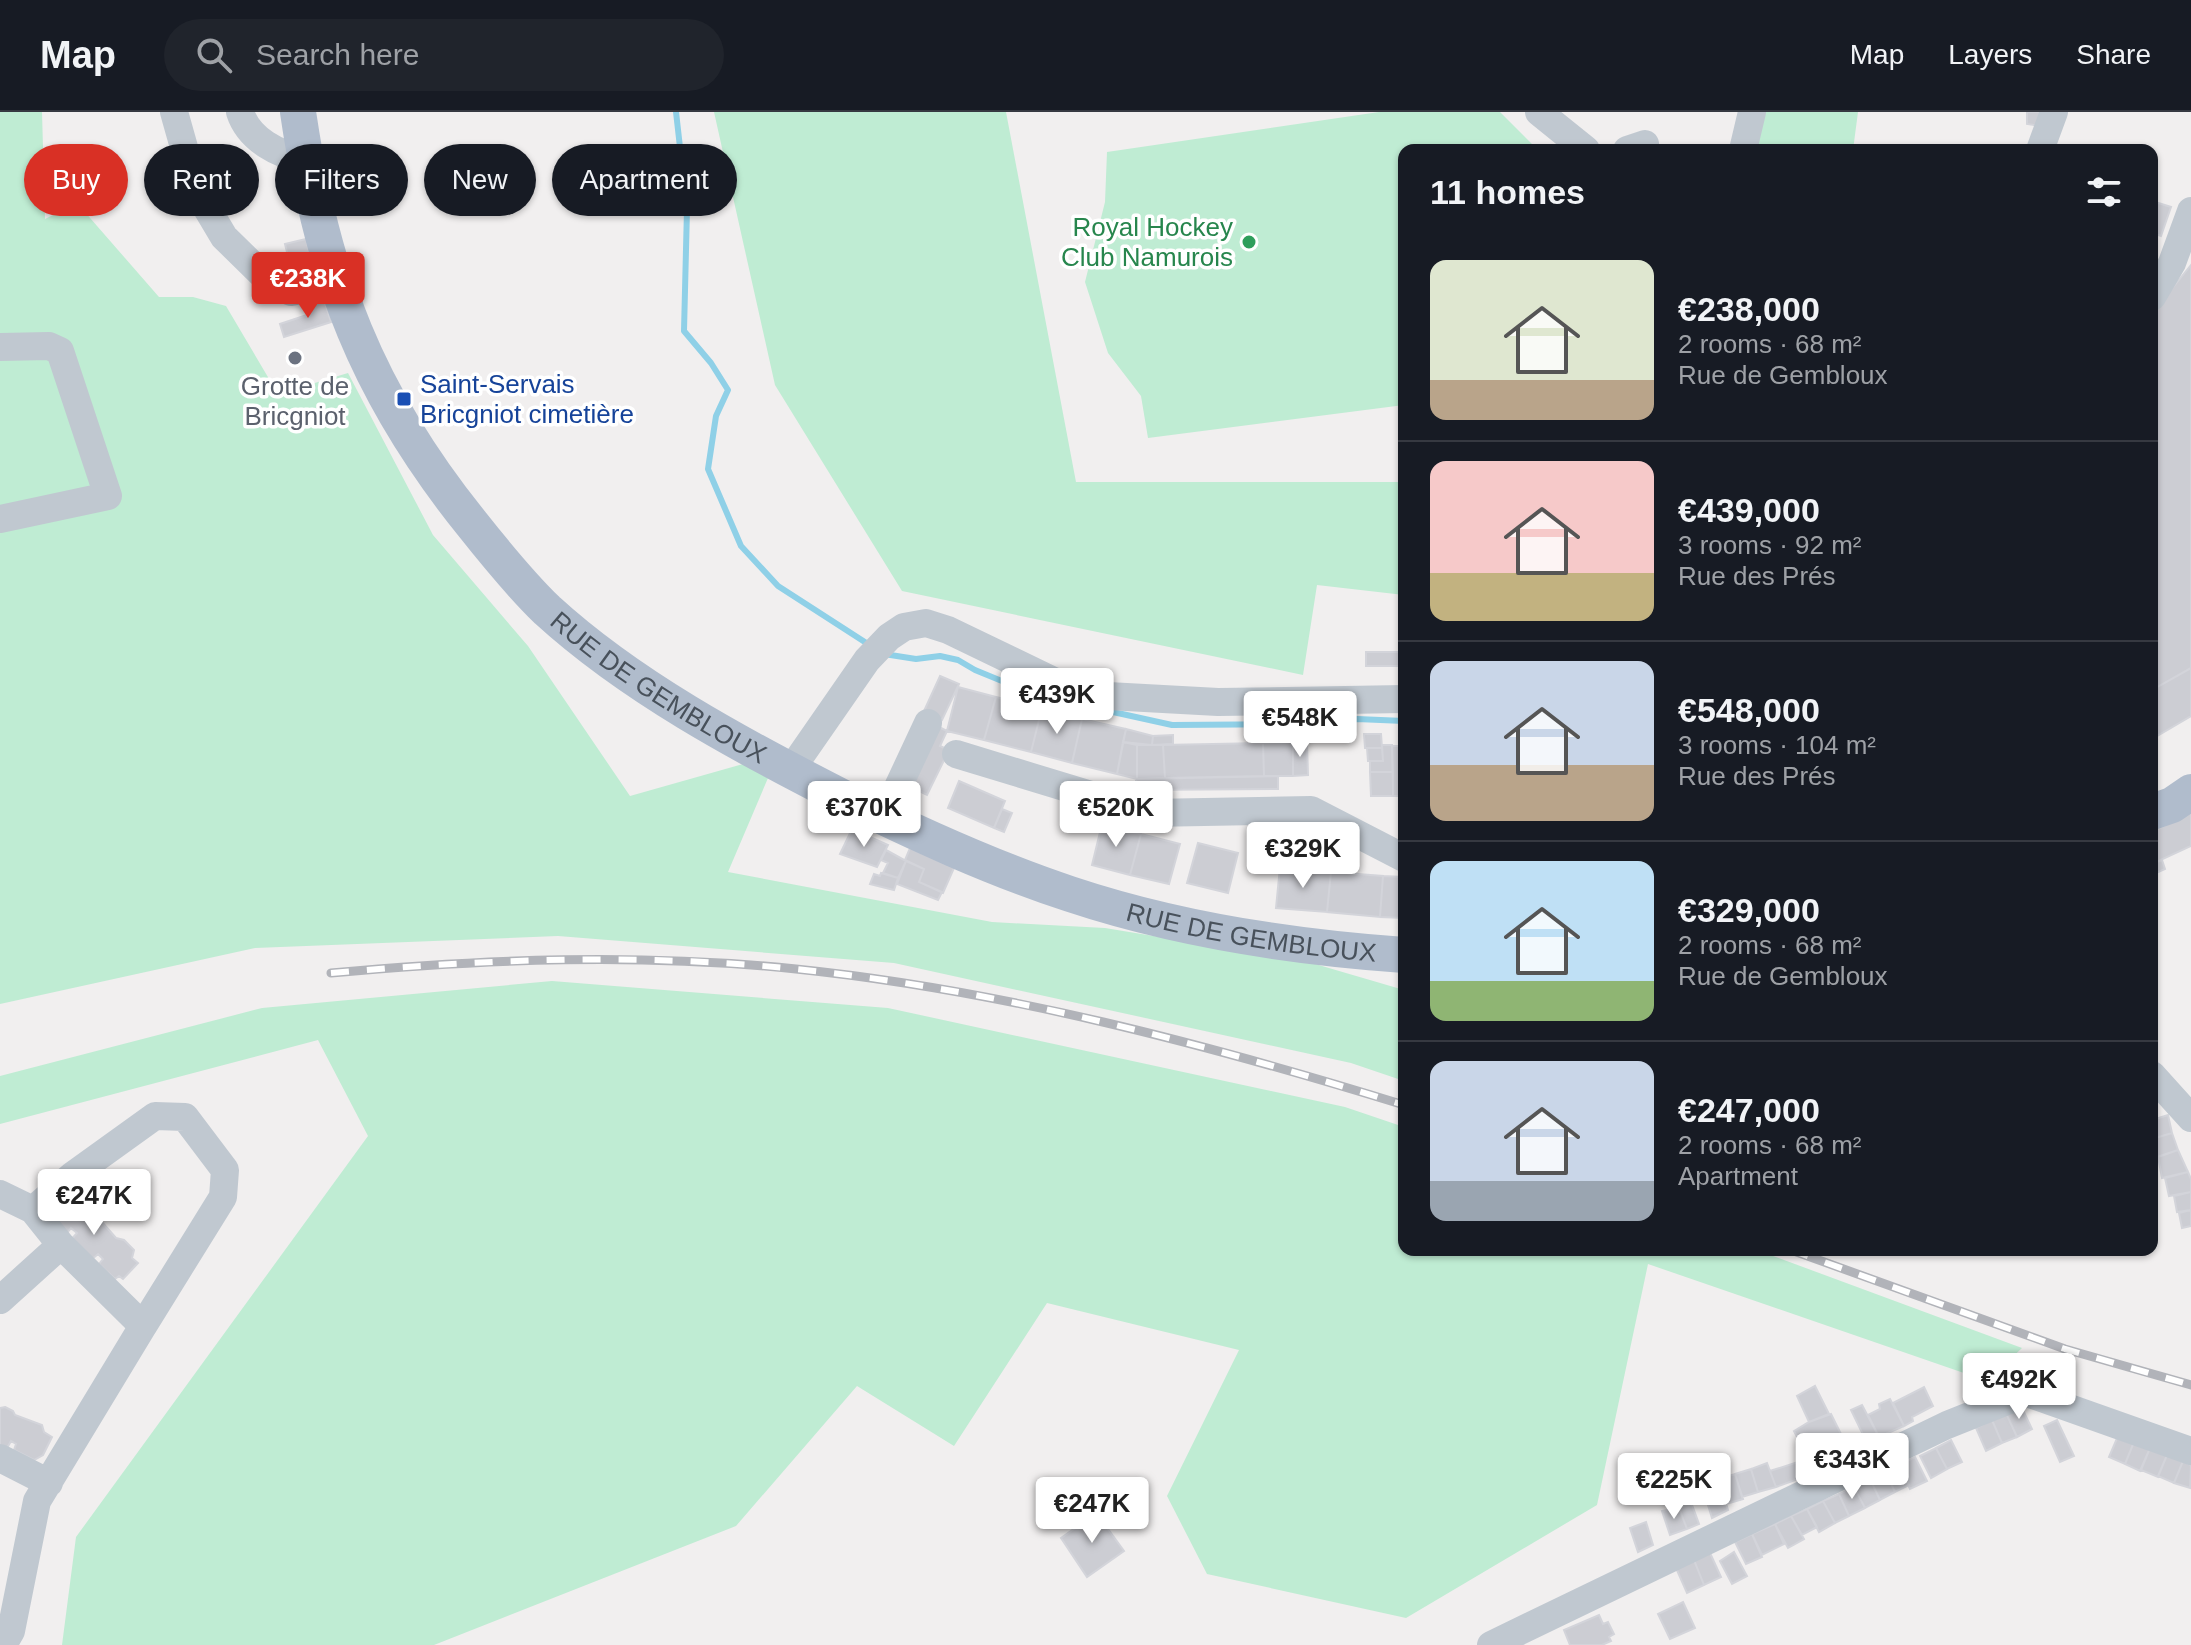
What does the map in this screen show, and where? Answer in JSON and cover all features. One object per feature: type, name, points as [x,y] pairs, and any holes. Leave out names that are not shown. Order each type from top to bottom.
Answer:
[{"type":"main road","name":"RUE DE GEMBLOUX","points":[[298,112],[303,144]]},
{"type":"main road","name":"RUE DE GEMBLOUX","points":[[317,216],[336,283],[374,378],[403,430],[439,483],[545,608],[595,649],[647,685],[790,771],[1002,870],[1113,907],[1193,928],[1254,939],[1398,955]]},
{"type":"main road","points":[[2158,810],[2191,792]]},
{"type":"street","points":[[174,112],[196,190],[224,237],[273,285],[291,292],[336,283]]},
{"type":"street","points":[[240,112],[243,120],[275,151]]},
{"type":"street","points":[[1539,112],[1579,144]]},
{"type":"street","points":[[1744,144],[1752,112]]},
{"type":"street","points":[[2042,144],[2054,112]]},
{"type":"street","points":[[2158,287],[2172,263],[2191,211]]},
{"type":"street","points":[[0,347],[49,346],[60,351],[108,496],[0,519]]},
{"type":"street","points":[[790,771],[867,660],[889,637],[904,627],[926,623],[948,630],[1060,684],[1108,696],[1218,702],[1398,699]]},
{"type":"street","points":[[884,817],[928,723]]},
{"type":"street","points":[[956,754],[1150,813],[1311,810],[1398,855]]},
{"type":"street","points":[[2158,1082],[2191,1118]]},
{"type":"street","points":[[3,1645],[11,1631],[37,1501],[223,1197],[225,1170],[185,1117],[155,1116],[73,1175],[33,1210]]},
{"type":"street","points":[[0,1194],[33,1210],[61,1245],[143,1326]]},
{"type":"street","points":[[0,1300],[61,1245]]},
{"type":"street","points":[[1491,1645],[1947,1425],[2027,1393],[2191,1451]]},
{"type":"street","points":[[0,1458],[49,1483]]},
{"type":"green space","points":[[0,112],[42,112],[43,144],[24,144],[24,216],[45,216],[45,219],[51,216],[88,216],[159,297],[193,297],[226,306],[278,394],[348,373],[433,535],[528,646],[630,796],[743,764],[768,778],[728,872],[992,922],[1105,928],[1305,961],[1398,988],[1398,1079],[1351,1063],[894,963],[558,936],[255,948],[0,1004]]},
{"type":"green space","points":[[714,112],[1006,112],[1076,482],[1398,482],[1398,594],[1317,585],[1303,675],[902,591],[775,385],[737,215],[737,144],[721,144]]},
{"type":"green space","name":"Royal Hockey Club Namurois","points":[[1379,112],[1500,112],[1532,144],[1398,144],[1398,406],[1148,438],[1141,396],[1108,353],[1085,282],[1105,202],[1107,152]]},
{"type":"green space","points":[[1762,112],[1858,112],[1854,144],[1755,144]]},
{"type":"green space","points":[[552,981],[888,1008],[1345,1107],[1398,1125],[1398,1256],[1773,1256],[2022,1348],[1987,1381],[1648,1264],[1597,1505],[1406,1618],[1207,1574],[1167,1496],[1239,1350],[1047,1303],[954,1446],[857,1386],[736,1526],[434,1645],[62,1645],[76,1537],[368,1136],[318,1040],[0,1124],[0,1076],[262,1008]]},
{"type":"building","points":[[2027,112],[2040,112],[2040,126],[2027,124]]},
{"type":"building","points":[[2158,203],[2171,207],[2161,236],[2158,235]]},
{"type":"building","points":[[306,239],[312,263],[291,268],[285,244]]},
{"type":"building","points":[[2191,265],[2191,668],[2158,687],[2158,306]]},
{"type":"building","points":[[324,300],[331,322],[284,337],[280,324],[307,315],[305,306]]},
{"type":"building","points":[[1366,652],[1398,652],[1398,666],[1366,666]]},
{"type":"building","points":[[2191,668],[2191,716],[2158,735],[2158,687]]},
{"type":"building","points":[[940,676],[959,684],[942,720],[924,711]]},
{"type":"building","points":[[958,687],[996,697],[984,740],[947,731]]},
{"type":"building","points":[[996,697],[1042,708],[1031,752],[984,740]]},
{"type":"building","points":[[1042,708],[1082,719],[1072,763],[1031,752]]},
{"type":"building","points":[[1082,719],[1126,729],[1117,774],[1072,763]]},
{"type":"building","points":[[939,727],[947,731],[940,746],[949,750],[927,795],[911,787]]},
{"type":"building","points":[[1126,729],[1153,736],[1152,745],[1123,742]]},
{"type":"building","points":[[1364,734],[1381,734],[1382,748],[1365,748]]},
{"type":"building","points":[[1173,735],[1173,744],[1152,745],[1153,736]]},
{"type":"building","points":[[1307,741],[1308,775],[1293,776],[1293,742]]},
{"type":"building","points":[[1123,742],[1137,745],[1137,779],[1117,774]]},
{"type":"building","points":[[1293,742],[1293,776],[1264,776],[1263,743]]},
{"type":"building","points":[[1263,743],[1264,776],[1165,778],[1163,745]]},
{"type":"building","points":[[1137,745],[1163,745],[1165,778],[1137,779]]},
{"type":"building","points":[[1382,745],[1392,745],[1393,772],[1370,772],[1370,761],[1383,761]]},
{"type":"building","points":[[1392,746],[1398,746],[1398,796],[1393,796]]},
{"type":"building","points":[[1367,748],[1382,748],[1383,761],[1368,761]]},
{"type":"building","points":[[1370,772],[1393,772],[1393,796],[1371,796]]},
{"type":"building","points":[[1278,776],[1278,789],[1136,790],[1136,779]]},
{"type":"building","points":[[959,781],[1005,801],[994,828],[948,808]]},
{"type":"building","points":[[1002,809],[1012,813],[1004,832],[994,828]]},
{"type":"building","points":[[2191,812],[2191,846],[2158,861],[2158,829]]},
{"type":"building","points":[[1102,824],[1141,834],[1130,875],[1092,865]]},
{"type":"building","points":[[852,829],[888,845],[877,867],[840,854]]},
{"type":"building","points":[[1141,834],[1180,844],[1169,884],[1130,875]]},
{"type":"building","points":[[1198,843],[1238,853],[1228,893],[1187,883]]},
{"type":"building","points":[[910,848],[954,868],[943,893],[919,882],[924,869],[905,860]]},
{"type":"building","points":[[886,850],[906,861],[898,878],[883,873],[888,863],[881,860]]},
{"type":"building","points":[[2162,860],[2165,869],[2158,872],[2158,862]]},
{"type":"building","points":[[906,861],[924,869],[919,882],[942,892],[938,900],[897,884]]},
{"type":"building","points":[[1280,867],[1331,872],[1327,912],[1276,908]]},
{"type":"building","points":[[1331,872],[1383,876],[1380,917],[1327,912]]},
{"type":"building","points":[[881,873],[898,878],[894,890],[870,884],[874,874],[880,876]]},
{"type":"building","points":[[1383,876],[1398,877],[1398,918],[1380,917]]},
{"type":"building","points":[[2168,1115],[2172,1133],[2158,1137],[2158,1118]]},
{"type":"building","points":[[2172,1133],[2178,1150],[2158,1157],[2158,1137]]},
{"type":"building","points":[[2178,1150],[2188,1172],[2162,1178],[2158,1157]]},
{"type":"building","points":[[2188,1172],[2191,1192],[2169,1196],[2165,1178]]},
{"type":"building","points":[[2191,1192],[2191,1210],[2177,1212],[2174,1196]]},
{"type":"building","points":[[68,1194],[73,1199],[81,1198],[116,1238],[124,1240],[134,1250],[132,1258],[138,1263],[123,1279],[119,1276],[115,1279],[99,1264],[103,1259],[98,1254],[90,1261],[70,1241],[77,1233],[71,1228],[67,1233],[52,1217],[56,1212],[53,1208]]},
{"type":"building","points":[[2191,1210],[2191,1226],[2182,1228],[2179,1213]]},
{"type":"building","points":[[1815,1386],[1829,1414],[1809,1422],[1797,1396]]},
{"type":"building","points":[[1924,1387],[1933,1406],[1912,1417],[1913,1421],[1904,1426],[1893,1403]]},
{"type":"building","points":[[1890,1399],[1904,1426],[1879,1437],[1868,1415],[1880,1409],[1879,1404]]},
{"type":"building","points":[[1862,1405],[1879,1437],[1867,1443],[1851,1410]]},
{"type":"building","points":[[2021,1406],[2032,1429],[2017,1437],[2006,1413]]},
{"type":"building","points":[[5,1407],[15,1415],[42,1425],[44,1432],[52,1437],[43,1455],[34,1460],[14,1450],[16,1444],[11,1441],[6,1450],[0,1448],[0,1408]]},
{"type":"building","points":[[2006,1413],[2017,1437],[2002,1443],[1992,1420]]},
{"type":"building","points":[[1831,1414],[1842,1436],[1806,1454],[1794,1431]]},
{"type":"building","points":[[1992,1420],[2002,1443],[1986,1451],[1976,1428]]},
{"type":"building","points":[[2057,1420],[2074,1456],[2060,1462],[2044,1426]]},
{"type":"building","points":[[2118,1436],[2134,1442],[2125,1464],[2109,1457]]},
{"type":"building","points":[[1951,1440],[1962,1462],[1947,1469],[1936,1448]]},
{"type":"building","points":[[2134,1442],[2150,1448],[2140,1471],[2125,1464]]},
{"type":"building","points":[[1936,1448],[1947,1469],[1931,1478],[1920,1456]]},
{"type":"building","points":[[2150,1448],[2167,1455],[2158,1477],[2141,1470]]},
{"type":"building","points":[[2167,1455],[2183,1461],[2174,1483],[2158,1476]]},
{"type":"building","points":[[1915,1457],[1927,1481],[1910,1489],[1899,1465]]},
{"type":"building","points":[[2183,1461],[2191,1465],[2190,1488],[2174,1483]]},
{"type":"building","points":[[1798,1462],[1804,1477],[1776,1487],[1770,1471]]},
{"type":"building","points":[[1767,1463],[1776,1487],[1758,1492],[1751,1469]]},
{"type":"building","points":[[1899,1465],[1909,1485],[1895,1492],[1885,1471]]},
{"type":"building","points":[[1751,1469],[1758,1492],[1742,1497],[1735,1474]]},
{"type":"building","points":[[1885,1471],[1895,1492],[1880,1500],[1870,1479]]},
{"type":"building","points":[[1735,1474],[1743,1499],[1726,1504],[1719,1479]]},
{"type":"building","points":[[1718,1476],[1728,1510],[1712,1518],[1701,1482]]},
{"type":"building","points":[[1870,1479],[1880,1500],[1865,1508],[1854,1487]]},
{"type":"building","points":[[1854,1487],[1865,1508],[1849,1516],[1839,1494]]},
{"type":"building","points":[[1839,1494],[1849,1516],[1835,1523],[1823,1501]]},
{"type":"building","points":[[1823,1501],[1835,1523],[1819,1532],[1807,1509]]},
{"type":"building","points":[[1691,1502],[1699,1524],[1687,1529],[1679,1508]]},
{"type":"building","points":[[1679,1508],[1687,1529],[1670,1535],[1662,1511]]},
{"type":"building","points":[[1807,1509],[1817,1527],[1802,1535],[1791,1516]]},
{"type":"building","points":[[1092,1516],[1095,1521],[1100,1518],[1124,1551],[1087,1577],[1061,1538]]},
{"type":"building","points":[[1791,1516],[1804,1539],[1788,1548],[1775,1524]]},
{"type":"building","points":[[1646,1522],[1653,1545],[1638,1552],[1630,1528]]},
{"type":"building","points":[[1775,1524],[1784,1544],[1762,1555],[1752,1534]]},
{"type":"building","points":[[1752,1534],[1762,1557],[1746,1564],[1735,1542]]},
{"type":"building","points":[[1734,1552],[1747,1576],[1732,1584],[1720,1561]]},
{"type":"building","points":[[1710,1553],[1721,1577],[1704,1585],[1694,1560]]},
{"type":"building","points":[[1694,1560],[1704,1585],[1687,1593],[1676,1568]]},
{"type":"building","points":[[1683,1602],[1695,1628],[1670,1639],[1658,1614]]},
{"type":"building","points":[[1599,1615],[1603,1624],[1608,1622],[1614,1634],[1609,1637],[1611,1641],[1602,1645],[1570,1645],[1564,1630]]},
{"type":"waterway","points":[[676,112],[687,209],[684,331],[711,363],[728,390],[716,416],[708,469],[741,546],[778,586],[871,646]]},
{"type":"waterway","points":[[884,654],[916,659],[940,656],[958,660],[1036,695],[1172,725],[1308,724],[1357,719],[1398,721]]},
{"type":"railway","points":[[331,973],[505,961],[622,960],[738,964],[873,978],[1027,1005],[1103,1022],[1254,1061],[1398,1103]]},
{"type":"railway","points":[[1808,1256],[2065,1349],[2191,1385]]},
{"type":"place","name":"Royal Hockey Club Namurois","points":[[1249,242]]},
{"type":"place","name":"Grotte de Bricgniot","points":[[295,358]]},
{"type":"place","name":"Saint-Servais Bricgniot cimetière","points":[[404,399]]}]
